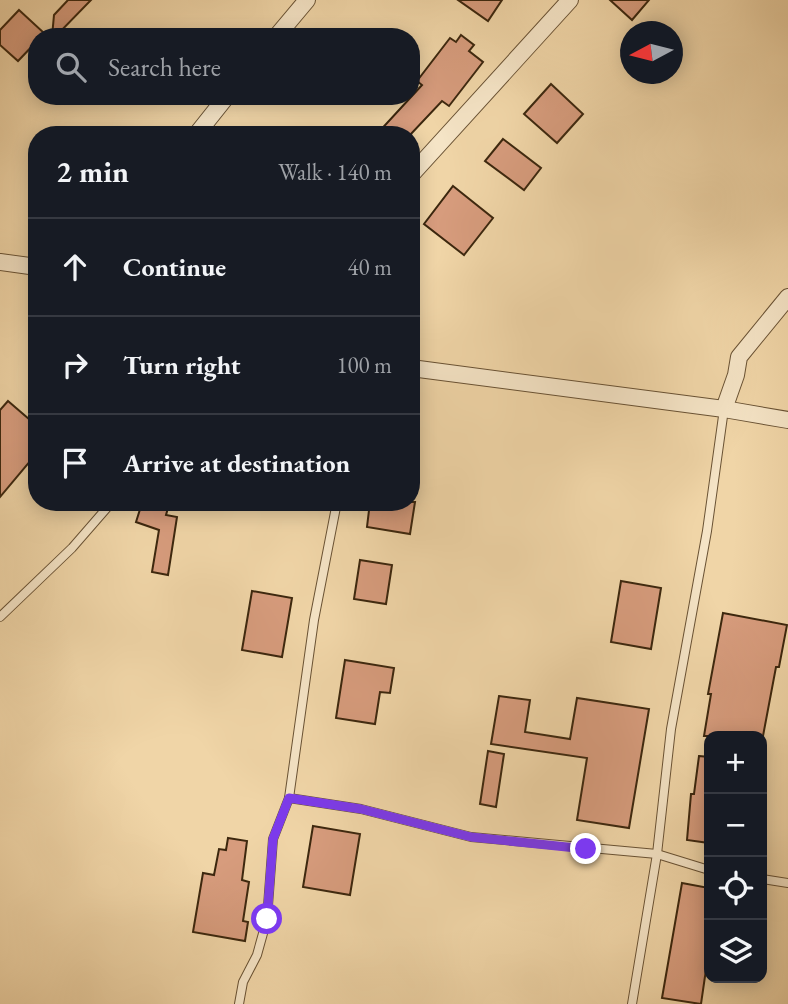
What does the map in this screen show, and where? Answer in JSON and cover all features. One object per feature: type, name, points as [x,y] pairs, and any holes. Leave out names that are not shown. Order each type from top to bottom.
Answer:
[{"type":"street","points":[[284,28],[307,0]]},
{"type":"street","points":[[420,165],[570,0]]},
{"type":"street","points":[[203,126],[220,105]]},
{"type":"street","points":[[0,261],[28,266]]},
{"type":"street","points":[[723,409],[736,375],[739,357],[788,297]]},
{"type":"street","points":[[420,369],[788,420]]},
{"type":"lane","points":[[632,1004],[657,854],[671,729],[707,531],[723,409]]},
{"type":"lane","points":[[0,617],[72,548],[104,511]]},
{"type":"lane","points":[[239,1004],[243,982],[257,955],[267,919],[273,839],[289,798],[314,620],[335,511]]},
{"type":"lane","points":[[289,798],[361,809],[471,837],[657,854],[704,868]]},
{"type":"lane","points":[[767,880],[788,883]]},
{"type":"building","points":[[68,0],[91,0],[64,28],[53,28],[54,15]]},
{"type":"building","points":[[458,0],[502,0],[488,21]]},
{"type":"building","points":[[610,0],[649,0],[632,20]]},
{"type":"building","points":[[19,10],[39,28],[28,28],[28,50],[18,61],[0,45],[0,30]]},
{"type":"building","points":[[461,35],[474,45],[469,51],[483,62],[449,106],[442,101],[418,126],[384,126],[404,105],[420,105],[420,77],[450,38],[456,42]]},
{"type":"building","points":[[551,84],[583,114],[557,143],[524,114]]},
{"type":"building","points":[[503,139],[541,168],[524,190],[485,161]]},
{"type":"building","points":[[453,186],[493,218],[464,255],[424,224]]},
{"type":"building","points":[[8,401],[28,418],[28,464],[0,497],[0,410]]},
{"type":"building","points":[[139,511],[167,511],[166,515],[177,517],[168,575],[152,572],[159,530],[136,522]]},
{"type":"building","points":[[369,511],[414,511],[410,534],[367,527]]},
{"type":"building","points":[[360,560],[392,565],[386,604],[354,599]]},
{"type":"building","points":[[621,581],[661,588],[651,649],[611,642]]},
{"type":"building","points":[[252,591],[292,598],[282,657],[242,650]]},
{"type":"building","points":[[723,613],[787,625],[764,731],[705,731],[711,694],[708,694]]},
{"type":"building","points":[[345,660],[394,668],[390,693],[380,692],[375,724],[336,718]]},
{"type":"building","points":[[499,696],[530,700],[525,732],[570,739],[577,698],[649,709],[629,828],[577,820],[587,758],[491,744]]},
{"type":"building","points":[[488,751],[504,754],[496,807],[480,804]]},
{"type":"building","points":[[699,756],[704,756],[704,842],[687,840],[691,794],[694,794]]},
{"type":"building","points":[[313,826],[360,834],[350,895],[303,887]]},
{"type":"building","points":[[228,838],[247,841],[242,880],[249,882],[243,921],[248,922],[245,941],[193,932],[203,873],[214,875],[219,849],[226,850]]},
{"type":"building","points":[[682,883],[704,887],[704,983],[701,1004],[662,998]]},
{"type":"route","points":[[267,919],[273,839],[289,798],[361,809],[471,837],[586,849]]}]
